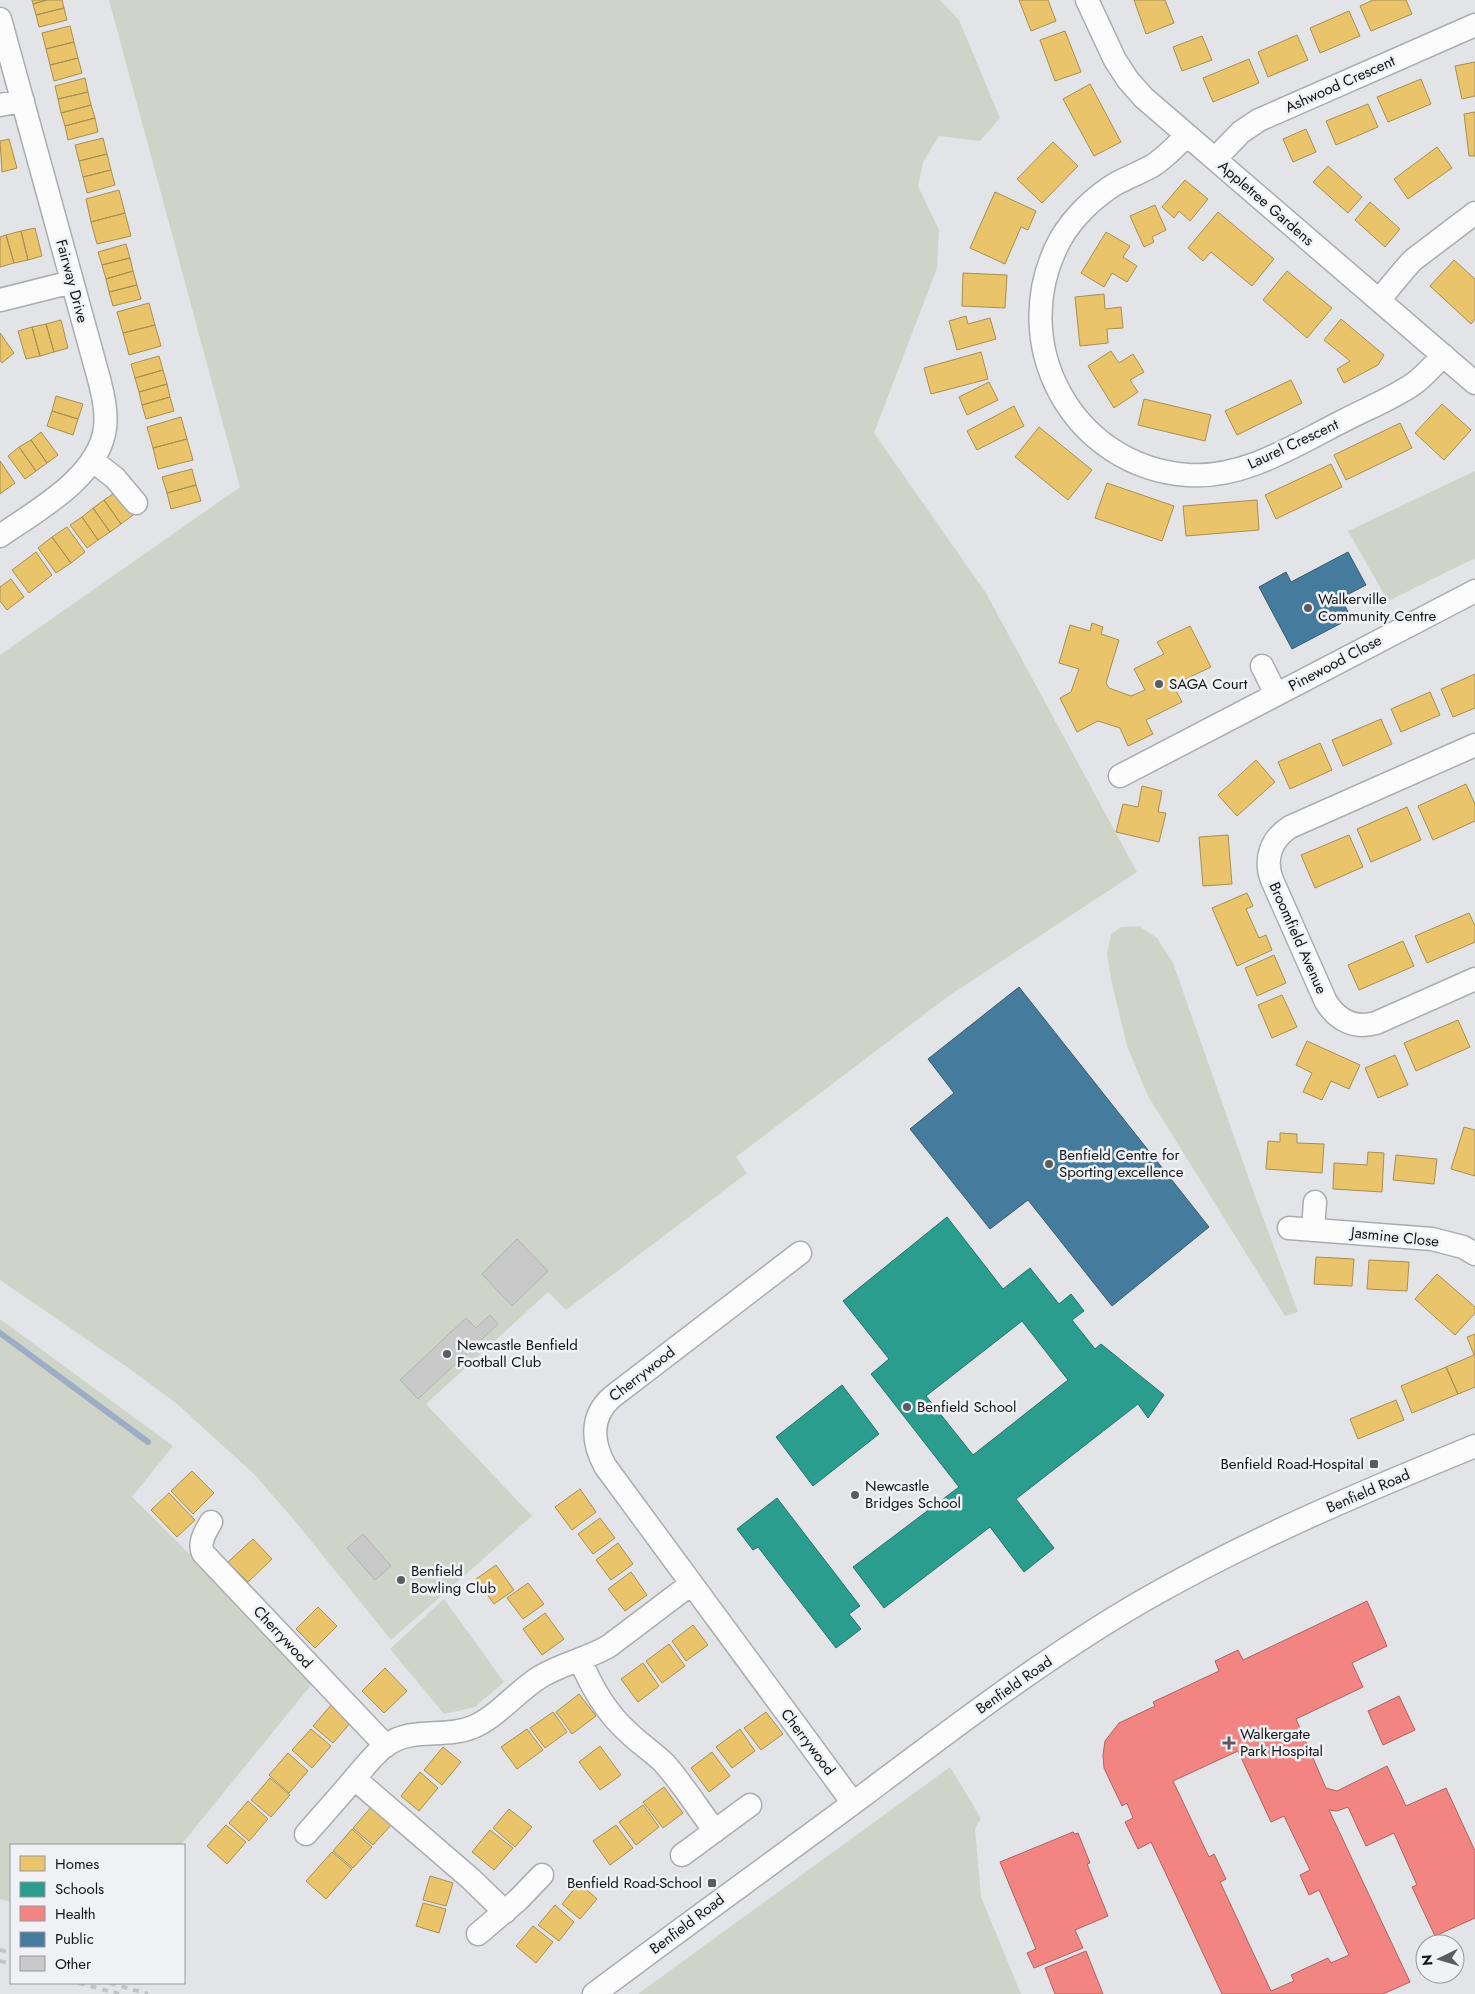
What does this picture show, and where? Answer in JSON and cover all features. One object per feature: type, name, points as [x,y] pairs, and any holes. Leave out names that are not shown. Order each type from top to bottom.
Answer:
[{"type":"street","name":"Appletree Gardens","points":[[1087,0],[1115,60],[1128,80],[1144,98],[1443,355],[1472,374]]},
{"type":"street","name":"Fairway Drive","points":[[0,19],[104,401],[105,430],[100,446],[92,460],[65,489],[0,536]]},
{"type":"street","name":"Ashwood Crescent","points":[[1215,160],[1241,132],[1259,120],[1475,25]]},
{"type":"street","points":[[0,105],[23,101]]},
{"type":"street","name":"Laurel Crescent","points":[[1187,135],[1163,158],[1116,184],[1086,207],[1061,240],[1050,262],[1041,301],[1041,325],[1048,365],[1055,384],[1073,414],[1099,441],[1125,458],[1155,469],[1188,475],[1219,474],[1236,470],[1268,458],[1398,393],[1421,378],[1443,355]]},
{"type":"street","points":[[1379,300],[1413,260],[1475,213]]},
{"type":"street","points":[[0,300],[72,282]]},
{"type":"street","points":[[92,460],[116,478],[136,503]]},
{"type":"street","name":"Pinewood Close","points":[[1120,776],[1475,590]]},
{"type":"street","name":"Pinewood Close","points":[[1262,666],[1276,694]]},
{"type":"street","name":"Broomfield Avenue","points":[[1475,745],[1290,827],[1276,839],[1270,852],[1268,866],[1272,880],[1326,1002],[1335,1014],[1347,1022],[1362,1025],[1376,1023],[1475,979]]},
{"type":"street","points":[[1313,1230],[1314,1202]]},
{"type":"street","name":"Jasmine Close","points":[[1289,1228],[1432,1239],[1464,1247],[1475,1254]]},
{"type":"street","name":"Cherrywood","points":[[800,1253],[612,1396],[605,1403],[597,1417],[595,1436],[600,1457],[605,1466],[853,1803]]},
{"type":"street","name":"Benfield Road","points":[[594,1994],[1023,1678],[1080,1639],[1137,1604],[1272,1533],[1380,1485],[1475,1446]]},
{"type":"street","name":"Cherrywood","points":[[211,1522],[202,1540],[203,1553],[386,1746]]},
{"type":"street","points":[[306,1834],[386,1746],[400,1737],[412,1734],[452,1732],[478,1725],[541,1676],[608,1646],[691,1584]]},
{"type":"street","points":[[580,1660],[597,1694],[610,1713],[628,1733],[655,1755],[674,1774],[715,1831]]},
{"type":"street","points":[[355,1778],[471,1879],[505,1912]]},
{"type":"street","points":[[682,1855],[750,1805]]},
{"type":"street","points":[[478,1934],[505,1912],[542,1875]]},
{"type":"shaded area","points":[[109,0],[940,0],[959,20],[1000,118],[980,141],[939,136],[923,162],[918,186],[939,230],[937,268],[874,433],[986,593],[1137,872],[947,997],[736,1157],[747,1173],[566,1310],[548,1292],[426,1404],[532,1516],[391,1640],[295,1521],[255,1475],[176,1403],[0,1280],[0,655],[240,487]]},
{"type":"shaded area","points":[[1475,471],[1475,560],[1473,559],[1388,601],[1348,531]]},
{"type":"shaded area","points":[[1139,926],[1157,938],[1173,963],[1298,1312],[1285,1316],[1148,1096],[1127,1046],[1107,954],[1111,934],[1121,927]]},
{"type":"shaded area","points":[[0,1319],[173,1446],[132,1497],[316,1679],[182,1844],[10,1844],[10,1902],[0,1899]]},
{"type":"shaded area","points":[[444,1599],[504,1682],[475,1707],[444,1714],[390,1649]]},
{"type":"shaded area","points":[[950,1767],[981,1818],[975,1829],[981,1897],[1021,1994],[638,1994]]},
{"type":"building: Homes","points":[[32,0],[47,0],[33,4]]},
{"type":"building: Homes","points":[[47,0],[62,0],[64,8],[36,15],[33,4]]},
{"type":"building: Homes","points":[[1019,0],[1048,0],[1056,21],[1031,31]]},
{"type":"building: Homes","points":[[1134,0],[1165,0],[1174,23],[1146,34]]},
{"type":"building: Homes","points":[[1373,0],[1406,0],[1412,14],[1371,31],[1360,6]]},
{"type":"building: Homes","points":[[64,8],[67,20],[39,27],[36,15]]},
{"type":"building: Homes","points":[[1349,11],[1360,36],[1320,53],[1310,28]]},
{"type":"building: Homes","points":[[70,26],[74,42],[46,49],[42,33]]},
{"type":"building: Homes","points":[[1065,31],[1081,72],[1055,81],[1040,40]]},
{"type":"building: Homes","points":[[1297,35],[1308,60],[1268,77],[1258,52]]},
{"type":"building: Homes","points":[[1202,36],[1212,60],[1182,71],[1173,47]]},
{"type":"building: Homes","points":[[74,42],[78,58],[50,65],[46,49]]},
{"type":"building: Homes","points":[[78,58],[82,73],[54,81],[50,65]]},
{"type":"building: Homes","points":[[1249,59],[1259,83],[1213,102],[1203,78]]},
{"type":"building: Homes","points":[[1475,62],[1475,96],[1462,99],[1455,66]]},
{"type":"building: Homes","points":[[85,78],[88,92],[58,99],[55,86]]},
{"type":"building: Homes","points":[[1421,79],[1431,104],[1388,122],[1377,97]]},
{"type":"building: Homes","points":[[1090,84],[1121,142],[1094,156],[1063,99]]},
{"type":"building: Homes","points":[[88,92],[91,105],[61,113],[58,99]]},
{"type":"building: Homes","points":[[1368,104],[1378,127],[1336,145],[1326,121]]},
{"type":"building: Homes","points":[[91,105],[95,118],[65,126],[61,113]]},
{"type":"building: Homes","points":[[1475,112],[1475,156],[1469,156],[1464,114]]},
{"type":"building: Homes","points":[[95,118],[98,132],[68,140],[65,126]]},
{"type":"building: Homes","points":[[1306,129],[1316,152],[1293,162],[1283,139]]},
{"type":"building: Homes","points":[[103,138],[107,154],[79,161],[75,145]]},
{"type":"building: Homes","points":[[9,139],[17,168],[2,172],[0,141]]},
{"type":"building: Homes","points":[[1053,142],[1078,166],[1042,203],[1017,179]]},
{"type":"building: Homes","points":[[1437,147],[1452,168],[1408,199],[1394,179]]},
{"type":"building: Homes","points":[[107,154],[111,170],[83,177],[79,161]]},
{"type":"building: Homes","points":[[1328,166],[1362,197],[1348,213],[1313,182]]},
{"type":"building: Homes","points":[[111,170],[115,185],[87,193],[83,177]]},
{"type":"building: Homes","points":[[1185,180],[1208,199],[1190,221],[1179,211],[1174,218],[1162,207]]},
{"type":"building: Homes","points":[[119,190],[125,213],[91,222],[86,199]]},
{"type":"building: Homes","points":[[995,192],[1036,211],[1028,230],[1021,227],[1005,264],[970,248]]},
{"type":"building: Homes","points":[[1370,202],[1400,229],[1385,247],[1355,220]]},
{"type":"building: Homes","points":[[1155,205],[1166,230],[1152,237],[1154,242],[1144,247],[1130,216]]},
{"type":"building: Homes","points":[[1218,212],[1274,259],[1252,286],[1211,252],[1203,261],[1188,248]]},
{"type":"building: Homes","points":[[125,213],[131,236],[97,244],[91,222]]},
{"type":"building: Homes","points":[[35,228],[42,256],[28,260],[21,231]]},
{"type":"building: Homes","points":[[21,231],[28,260],[14,263],[6,235]]},
{"type":"building: Homes","points":[[1106,232],[1130,246],[1123,257],[1137,266],[1127,282],[1112,273],[1104,287],[1081,273]]},
{"type":"building: Homes","points":[[6,235],[14,263],[0,267],[0,237]]},
{"type":"building: Homes","points":[[126,244],[130,258],[102,265],[98,252]]},
{"type":"building: Homes","points":[[130,258],[133,271],[106,279],[102,265]]},
{"type":"building: Homes","points":[[1454,260],[1475,279],[1475,319],[1471,324],[1430,286]]},
{"type":"building: Homes","points":[[133,271],[137,285],[109,292],[106,279]]},
{"type":"building: Homes","points":[[1287,271],[1332,308],[1307,338],[1263,300]]},
{"type":"building: Homes","points":[[963,273],[1007,275],[1005,308],[962,306]]},
{"type":"building: Homes","points":[[137,285],[141,299],[113,306],[109,292]]},
{"type":"building: Homes","points":[[1104,294],[1105,309],[1121,307],[1123,328],[1107,329],[1108,343],[1080,346],[1075,297]]},
{"type":"building: Homes","points":[[149,303],[155,325],[123,333],[117,312]]},
{"type":"building: Homes","points":[[966,316],[968,324],[990,318],[996,339],[957,350],[949,321]]},
{"type":"building: Homes","points":[[1341,319],[1384,355],[1378,365],[1344,383],[1337,369],[1350,361],[1324,340]]},
{"type":"building: Homes","points":[[61,320],[68,348],[54,352],[46,324]]},
{"type":"building: Homes","points":[[46,324],[54,352],[40,356],[32,327]]},
{"type":"building: Homes","points":[[155,325],[161,346],[129,355],[123,333]]},
{"type":"building: Homes","points":[[32,327],[40,356],[26,359],[18,331]]},
{"type":"building: Homes","points":[[0,333],[14,353],[2,363],[0,360]]},
{"type":"building: Homes","points":[[1111,351],[1119,363],[1133,354],[1144,372],[1130,380],[1138,392],[1114,408],[1088,366]]},
{"type":"building: Homes","points":[[981,352],[988,379],[931,394],[924,368]]},
{"type":"building: Homes","points":[[159,356],[163,370],[135,378],[131,364]]},
{"type":"building: Homes","points":[[163,370],[167,384],[139,392],[135,378]]},
{"type":"building: Homes","points":[[1291,380],[1302,403],[1237,435],[1225,411]]},
{"type":"building: Homes","points":[[989,382],[998,400],[967,415],[959,397]]},
{"type":"building: Homes","points":[[167,384],[170,397],[142,405],[139,392]]},
{"type":"building: Homes","points":[[56,396],[83,404],[78,419],[52,411]]},
{"type":"building: Homes","points":[[170,397],[174,411],[146,419],[142,405]]},
{"type":"building: Homes","points":[[1144,399],[1211,415],[1205,441],[1138,425]]},
{"type":"building: Homes","points":[[1442,404],[1471,430],[1444,460],[1415,433]]},
{"type":"building: Homes","points":[[1014,406],[1024,426],[977,450],[967,431]]},
{"type":"building: Homes","points":[[52,411],[78,419],[73,435],[47,426]]},
{"type":"building: Homes","points":[[181,417],[187,439],[153,448],[147,427]]},
{"type":"building: Homes","points":[[1400,423],[1412,448],[1346,480],[1334,455]]},
{"type":"building: Homes","points":[[1039,427],[1092,470],[1068,500],[1015,457]]},
{"type":"building: Homes","points":[[41,432],[58,455],[47,463],[31,440]]},
{"type":"building: Homes","points":[[187,439],[193,460],[158,469],[153,448]]},
{"type":"building: Homes","points":[[31,440],[47,463],[36,471],[19,447]]},
{"type":"building: Homes","points":[[19,447],[36,471],[25,479],[8,456]]},
{"type":"building: Homes","points":[[0,461],[15,483],[0,494]]},
{"type":"building: Homes","points":[[1331,464],[1342,487],[1276,519],[1265,495]]},
{"type":"building: Homes","points":[[192,469],[196,485],[167,493],[162,477]]},
{"type":"building: Homes","points":[[1107,483],[1174,506],[1162,541],[1095,518]]},
{"type":"building: Homes","points":[[196,485],[201,501],[171,509],[167,493]]},
{"type":"building: Homes","points":[[116,492],[133,515],[121,524],[104,500]]},
{"type":"building: Homes","points":[[104,500],[121,524],[110,532],[93,508]]},
{"type":"building: Homes","points":[[1257,500],[1259,530],[1186,536],[1183,506]]},
{"type":"building: Homes","points":[[93,508],[110,532],[98,540],[82,517]]},
{"type":"building: Homes","points":[[82,517],[98,540],[87,548],[70,525]]},
{"type":"building: Homes","points":[[67,527],[85,552],[71,563],[52,537]]},
{"type":"building: Homes","points":[[52,537],[71,563],[56,573],[38,548]]},
{"type":"building: Homes","points":[[36,552],[52,575],[29,593],[12,570]]},
{"type":"building: Homes","points":[[11,579],[24,597],[7,610],[0,601],[0,587]]},
{"type":"building: Homes","name":"SAGA Court","points":[[1092,623],[1103,627],[1101,634],[1119,640],[1106,683],[1109,688],[1131,696],[1145,690],[1134,669],[1164,654],[1157,642],[1190,626],[1211,667],[1173,685],[1182,702],[1146,720],[1153,734],[1128,746],[1120,728],[1098,721],[1077,732],[1060,698],[1071,692],[1079,669],[1059,663],[1070,625],[1090,631]]},
{"type":"building: Homes","points":[[1475,674],[1475,708],[1453,717],[1441,689]]},
{"type":"building: Homes","points":[[1430,692],[1440,715],[1401,732],[1391,709]]},
{"type":"building: Homes","points":[[1381,719],[1392,744],[1343,766],[1332,740]]},
{"type":"building: Homes","points":[[1320,743],[1332,770],[1290,789],[1278,762]]},
{"type":"building: Homes","points":[[1256,760],[1275,782],[1237,816],[1218,795]]},
{"type":"building: Homes","points":[[1466,784],[1475,804],[1475,821],[1433,840],[1418,806]]},
{"type":"building: Homes","points":[[1142,786],[1162,791],[1158,812],[1166,813],[1159,842],[1116,832],[1123,804],[1138,807]]},
{"type":"building: Homes","points":[[1407,807],[1421,840],[1371,862],[1357,829]]},
{"type":"building: Homes","points":[[1228,835],[1232,884],[1203,886],[1199,837]]},
{"type":"building: Homes","points":[[1349,835],[1363,867],[1315,888],[1301,855]]},
{"type":"building: Homes","points":[[1247,893],[1253,906],[1246,909],[1259,938],[1266,935],[1272,950],[1237,966],[1212,908]]},
{"type":"building: Homes","points":[[1469,913],[1475,926],[1475,942],[1427,963],[1415,936]]},
{"type":"building: Homes","points":[[1403,941],[1414,966],[1359,990],[1348,965]]},
{"type":"building: Homes","points":[[1274,955],[1286,983],[1257,996],[1245,968]]},
{"type":"building: Homes","points":[[1282,995],[1297,1027],[1272,1038],[1258,1005]]},
{"type":"building: Homes","points":[[1458,1020],[1470,1047],[1416,1071],[1404,1043]]},
{"type":"building: Homes","points":[[1307,1041],[1360,1065],[1349,1089],[1331,1081],[1322,1100],[1303,1092],[1312,1073],[1296,1065]]},
{"type":"building: Homes","points":[[1395,1055],[1408,1085],[1378,1098],[1365,1068]]},
{"type":"building: Homes","points":[[1464,1127],[1475,1130],[1475,1176],[1451,1169]]},
{"type":"building: Homes","points":[[1280,1133],[1297,1134],[1297,1143],[1324,1144],[1322,1173],[1266,1169],[1268,1141],[1280,1142]]},
{"type":"building: Homes","points":[[1368,1152],[1384,1153],[1382,1192],[1333,1189],[1334,1163],[1367,1165]]},
{"type":"building: Homes","points":[[1396,1155],[1437,1159],[1434,1184],[1393,1180]]},
{"type":"building: Homes","points":[[1316,1257],[1354,1259],[1352,1286],[1314,1284]]},
{"type":"building: Homes","points":[[1369,1260],[1409,1262],[1407,1291],[1367,1289]]},
{"type":"building: Homes","points":[[1437,1274],[1475,1307],[1475,1313],[1455,1335],[1415,1299]]},
{"type":"building: Homes","points":[[1475,1334],[1475,1387],[1458,1394],[1446,1367],[1474,1355],[1467,1337]]},
{"type":"building: Homes","points":[[1446,1367],[1458,1394],[1412,1413],[1401,1386]]},
{"type":"building: Homes","points":[[1396,1400],[1404,1420],[1358,1439],[1350,1419]]},
{"type":"building: Homes","points":[[192,1471],[214,1493],[193,1514],[171,1491]]},
{"type":"building: Homes","points":[[580,1489],[596,1512],[572,1530],[555,1507]]},
{"type":"building: Homes","points":[[169,1493],[195,1520],[177,1537],[151,1510]]},
{"type":"building: Homes","points":[[600,1518],[615,1538],[593,1554],[578,1534]]},
{"type":"building: Homes","points":[[253,1539],[272,1559],[248,1582],[228,1562]]},
{"type":"building: Homes","points":[[618,1543],[633,1564],[611,1580],[596,1560]]},
{"type":"building: Homes","points":[[496,1565],[514,1590],[494,1604],[476,1579]]},
{"type":"building: Homes","points":[[631,1572],[647,1595],[625,1611],[608,1589]]},
{"type":"building: Homes","points":[[528,1583],[544,1604],[523,1619],[507,1598]]},
{"type":"building: Homes","points":[[318,1607],[337,1626],[315,1648],[296,1629]]},
{"type":"building: Homes","points":[[545,1613],[564,1639],[542,1655],[523,1629]]},
{"type":"building: Homes","points":[[693,1625],[708,1645],[686,1661],[672,1641]]},
{"type":"building: Homes","points":[[669,1644],[685,1666],[662,1683],[646,1661]]},
{"type":"building: Homes","points":[[643,1663],[659,1686],[638,1702],[621,1679]]},
{"type":"building: Homes","points":[[385,1668],[407,1691],[384,1713],[362,1691]]},
{"type":"building: Homes","points":[[579,1694],[596,1716],[572,1734],[556,1712]]},
{"type":"building: Homes","points":[[332,1704],[352,1721],[333,1743],[313,1726]]},
{"type":"building: Homes","points":[[553,1712],[567,1732],[545,1748],[530,1728]]},
{"type":"building: Homes","points":[[766,1712],[783,1734],[761,1750],[744,1728]]},
{"type":"building: Homes","points":[[311,1729],[331,1746],[312,1768],[292,1750]]},
{"type":"building: Homes","points":[[527,1729],[543,1750],[517,1769],[501,1747]]},
{"type":"building: Homes","points":[[740,1729],[755,1751],[732,1768],[716,1747]]},
{"type":"building: Homes","points":[[600,1746],[621,1775],[600,1790],[579,1762]]},
{"type":"building: Homes","points":[[443,1747],[461,1762],[442,1785],[424,1770]]},
{"type":"building: Homes","points":[[712,1752],[730,1776],[709,1792],[691,1768]]},
{"type":"building: Homes","points":[[288,1753],[308,1771],[289,1793],[269,1775]]},
{"type":"building: Homes","points":[[420,1772],[438,1788],[419,1811],[401,1796]]},
{"type":"building: Homes","points":[[270,1778],[290,1795],[271,1817],[251,1800]]},
{"type":"building: Homes","points":[[664,1787],[683,1813],[663,1828],[643,1802]]},
{"type":"building: Homes","points":[[248,1801],[268,1819],[249,1841],[229,1823]]},
{"type":"building: Homes","points":[[643,1805],[659,1827],[636,1845],[619,1822]]},
{"type":"building: Homes","points":[[372,1806],[392,1824],[373,1845],[353,1828]]},
{"type":"building: Homes","points":[[509,1809],[532,1827],[515,1847],[493,1828]]},
{"type":"building: Homes","points":[[226,1825],[246,1842],[227,1864],[207,1846]]},
{"type":"building: Homes","points":[[616,1825],[633,1848],[610,1865],[593,1841]]},
{"type":"building: Homes","points":[[352,1829],[372,1847],[353,1868],[333,1851]]},
{"type":"building: Homes","points":[[490,1830],[513,1848],[494,1870],[472,1852]]},
{"type":"building: Homes","points":[[332,1852],[352,1869],[326,1899],[306,1881]]},
{"type":"building: Homes","points":[[430,1876],[453,1883],[446,1906],[423,1900]]},
{"type":"building: Homes","points":[[579,1883],[597,1899],[580,1919],[562,1904]]},
{"type":"building: Homes","points":[[423,1903],[446,1909],[439,1933],[416,1926]]},
{"type":"building: Homes","points":[[555,1905],[574,1922],[559,1941],[538,1925]]},
{"type":"building: Homes","points":[[533,1926],[553,1942],[536,1963],[516,1946]]},
{"type":"building: Schools","points":[[947,1217],[1003,1289],[1030,1268],[1059,1304],[1071,1294],[1084,1311],[1072,1320],[1095,1349],[1101,1344],[1164,1395],[1148,1418],[1138,1404],[1016,1499],[1054,1548],[1024,1572],[990,1527],[884,1608],[853,1567],[959,1487],[871,1374],[889,1359],[843,1301]],"holes":[[[1022,1321],[1068,1380],[973,1455],[926,1396]]]},
{"type":"building: Schools","points":[[842,1385],[879,1434],[813,1486],[776,1437]]},
{"type":"building: Schools","points":[[777,1498],[860,1606],[849,1614],[861,1629],[836,1648],[758,1547],[753,1550],[737,1529]]},
{"type":"building: Health","points":[[1367,1601],[1387,1646],[1352,1663],[1363,1687],[1296,1719],[1326,1788],[1337,1791],[1387,1766],[1406,1806],[1446,1788],[1475,1851],[1475,1918],[1439,1934],[1434,1934],[1412,1887],[1417,1885],[1394,1833],[1366,1846],[1348,1807],[1337,1811],[1329,1810],[1410,1982],[1383,1994],[1222,1994],[1151,1842],[1138,1849],[1125,1822],[1133,1818],[1127,1803],[1122,1806],[1104,1768],[1105,1741],[1119,1723],[1155,1706],[1153,1702],[1219,1671],[1215,1661],[1238,1650],[1243,1660]],"holes":[[[1238,1751],[1271,1822],[1284,1816],[1310,1870],[1300,1875],[1309,1895],[1319,1890],[1349,1955],[1331,1963],[1328,1958],[1291,1975],[1294,1981],[1271,1991],[1220,1882],[1226,1879],[1214,1854],[1209,1857],[1173,1781]]]},
{"type":"building: Health","points":[[1399,1696],[1415,1730],[1383,1745],[1368,1711]]},
{"type":"building: Health","points":[[1073,1832],[1075,1834],[1078,1833],[1090,1863],[1087,1864],[1108,1916],[1075,1930],[1083,1948],[1034,1968],[1027,1953],[1036,1949],[1000,1862]]},
{"type":"building: Health","points":[[1086,1951],[1103,1994],[1055,1994],[1045,1968]]},
{"type":"building: Public","name":"Walkerville Community Centre","points":[[1348,552],[1366,585],[1341,598],[1351,618],[1292,649],[1259,587],[1286,572],[1291,582]]},
{"type":"building: Public","name":"Benfield Centre for Sporting excellence","points":[[1019,987],[1209,1227],[1112,1306],[1028,1200],[990,1229],[910,1129],[954,1093],[928,1059]]},
{"type":"building: Other","points":[[517,1239],[548,1271],[512,1306],[482,1274]]},
{"type":"building: Other","name":"Newcastle Benfield Football Club","points":[[490,1315],[498,1324],[418,1399],[400,1380],[466,1318],[476,1328]]},
{"type":"building: Other","points":[[363,1534],[391,1566],[375,1580],[347,1548]]},
{"type":"waterway","points":[[0,1333],[148,1442]]},
{"type":"railway","points":[[0,1950],[10,1953]]},
{"type":"railway","points":[[0,1961],[10,1964]]},
{"type":"railway","points":[[83,1984],[119,1994]]},
{"type":"railway","points":[[113,1984],[148,1994]]},
{"type":"place","name":"Walkerville Community Centre","points":[[1308,608]]},
{"type":"place","name":"SAGA Court","points":[[1159,684]]},
{"type":"place","name":"Benfield Centre for Sporting excellence","points":[[1049,1164]]},
{"type":"place","name":"Newcastle Benfield Football Club","points":[[447,1354]]},
{"type":"place","name":"Benfield School","points":[[907,1407]]},
{"type":"place","name":"Benfield Road-Hospital","points":[[1374,1464]]},
{"type":"place","name":"Newcastle Bridges School","points":[[855,1495]]},
{"type":"place","name":"Benfield Bowling Club","points":[[401,1580]]},
{"type":"place","name":"Walkergate Park Hospital","points":[[1229,1743]]},
{"type":"place","name":"Benfield Road-School","points":[[712,1883]]}]
